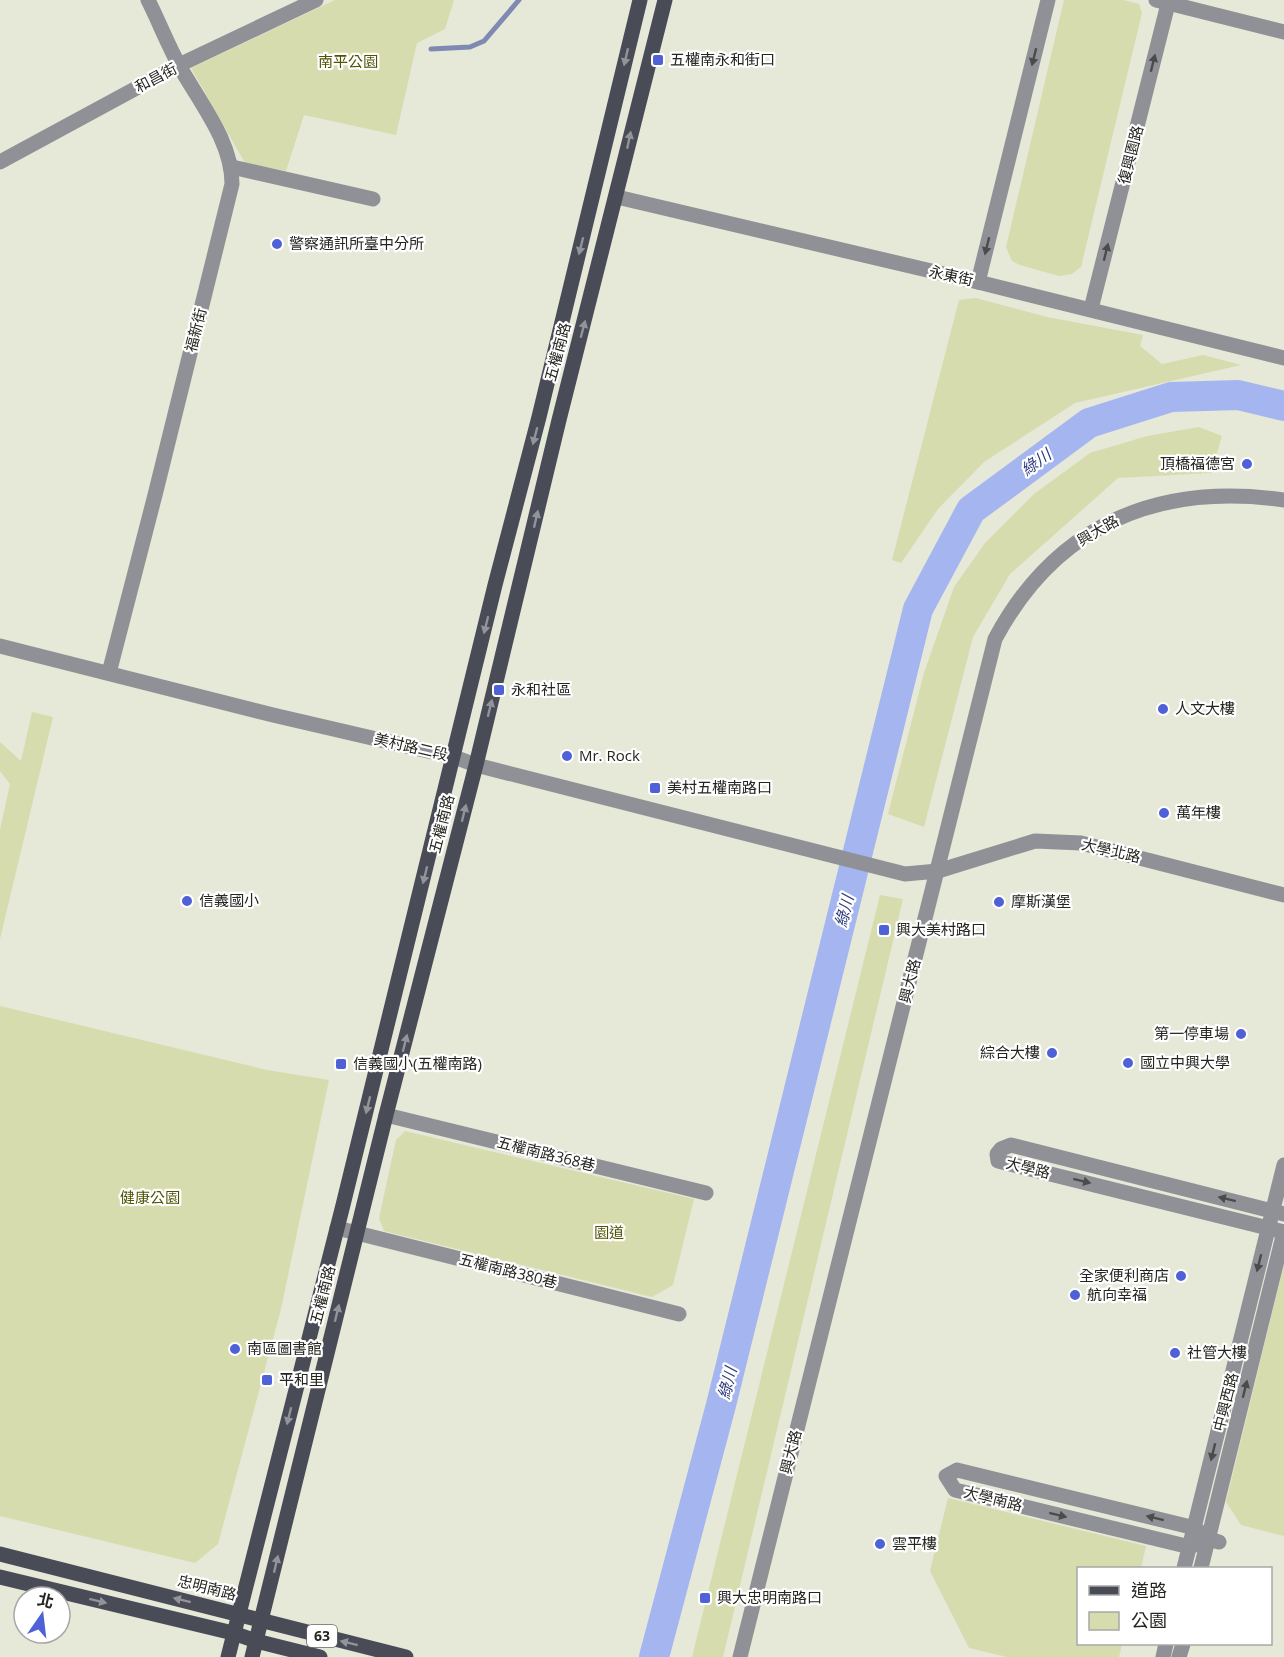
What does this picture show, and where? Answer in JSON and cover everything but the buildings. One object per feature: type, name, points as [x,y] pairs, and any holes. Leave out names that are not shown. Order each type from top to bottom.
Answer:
[{"type":"main road","name":"五權南路","points":[[228,1657],[337,1228],[495,585],[542,406],[640,0]]},
{"type":"main road","name":"五權南路","points":[[252,1657],[665,0]]},
{"type":"main road","name":"忠明南路","points":[[0,1554],[406,1657]]},
{"type":"main road","points":[[0,1577],[233,1633]]},
{"type":"main road","name":"63","points":[[233,1633],[320,1657]]},
{"type":"street","name":"福新街","points":[[109,673],[232,184],[232,167],[219,135],[179,65],[148,0]]},
{"type":"street","name":"和昌街","points":[[0,162],[179,65],[316,0]]},
{"type":"street","points":[[978,282],[1048,0]]},
{"type":"street","points":[[1165,1],[1284,32]]},
{"type":"street","name":"復興園路","points":[[1091,309],[1165,1]]},
{"type":"street","points":[[232,167],[373,199]]},
{"type":"street","name":"永東街","points":[[617,197],[1091,309],[1284,358]]},
{"type":"street","name":"興大路","points":[[740,1657],[995,639],[1019,599],[1050,564],[1088,535],[1117,519],[1156,504],[1206,496],[1284,500]]},
{"type":"street","name":"美村路二段","points":[[0,646],[273,715],[454,757],[476,765],[905,874],[938,871]]},
{"type":"street","name":"大學北路","points":[[938,871],[1035,841],[1081,843],[1284,895]]},
{"type":"street","name":"五權南路368巷","points":[[386,1115],[706,1193]]},
{"type":"street","name":"大學路","points":[[1278,1212],[1011,1145],[1001,1149],[998,1154],[998,1161],[1284,1232]]},
{"type":"street","name":"中興西路","points":[[1185,1567],[1268,1228],[1278,1212],[1284,1165]]},
{"type":"street","name":"五權南路380巷","points":[[337,1228],[679,1314]]},
{"type":"street","name":"中興西路","points":[[1202,1567],[1214,1540],[1284,1232]]},
{"type":"street","name":"大學南路","points":[[1190,1547],[955,1490],[946,1476],[957,1470],[1195,1528],[1214,1540]]},
{"type":"street","points":[[1190,1547],[1214,1540]]},
{"type":"green space","name":"南平公園","points":[[335,0],[454,0],[445,29],[417,43],[396,135],[304,115],[286,171],[245,163],[191,68]]},
{"type":"green space","points":[[1064,0],[1123,0],[1139,4],[1142,13],[1081,267],[1072,274],[1059,276],[1012,261],[1006,247]]},
{"type":"green space","points":[[976,298],[1047,317],[1143,335],[1140,346],[1162,364],[1203,355],[1241,365],[1075,403],[984,462],[938,509],[901,563],[892,560],[959,300]]},
{"type":"green space","points":[[1199,427],[1222,436],[1211,473],[1118,478],[1010,574],[973,637],[924,827],[888,814],[924,673],[954,587],[985,543],[1034,494],[1090,453],[1147,436]]},
{"type":"green space","points":[[32,712],[53,717],[0,939],[0,830],[10,784],[0,771],[0,742],[21,761]]},
{"type":"green space","points":[[880,895],[903,899],[723,1657],[692,1657]]},
{"type":"green space","name":"健康公園","points":[[0,1006],[267,1070],[329,1080],[281,1309],[218,1544],[195,1563],[0,1516]]},
{"type":"green space","name":"園道","points":[[405,1131],[694,1199],[673,1285],[652,1297],[384,1231],[379,1218],[396,1140]]},
{"type":"green space","points":[[1284,1264],[1284,1536],[1241,1525],[1226,1502]]},
{"type":"green space","points":[[948,1498],[1146,1546],[1141,1567],[1077,1567],[1077,1645],[1122,1645],[1119,1657],[1007,1657],[969,1648],[930,1571]]},
{"type":"waterway","points":[[431,49],[470,47],[484,41],[519,0]]},
{"type":"waterway","name":"綠川","points":[[654,1657],[721,1405],[918,609],[971,510],[1089,423],[1171,397],[1238,395],[1284,406]]},
{"type":"place","name":"五權南永和街口","points":[[658,60]]},
{"type":"place","name":"警察通訊所臺中分所","points":[[277,244]]},
{"type":"place","name":"頂橋福德宮","points":[[1247,464]]},
{"type":"place","name":"永和社區","points":[[499,690]]},
{"type":"place","name":"人文大樓","points":[[1163,709]]},
{"type":"place","name":"Mr. Rock","points":[[567,756]]},
{"type":"place","name":"美村五權南路口","points":[[655,788]]},
{"type":"place","name":"萬年樓","points":[[1164,813]]},
{"type":"place","name":"信義國小","points":[[187,901]]},
{"type":"place","name":"摩斯漢堡","points":[[999,902]]},
{"type":"place","name":"興大美村路口","points":[[884,930]]},
{"type":"place","name":"第一停車場","points":[[1241,1034]]},
{"type":"place","name":"綜合大樓","points":[[1052,1053]]},
{"type":"place","name":"國立中興大學","points":[[1128,1063]]},
{"type":"place","name":"信義國小(五權南路)","points":[[341,1064]]},
{"type":"place","name":"全家便利商店","points":[[1181,1276]]},
{"type":"place","name":"航向幸福","points":[[1075,1295]]},
{"type":"place","name":"南區圖書館","points":[[235,1349]]},
{"type":"place","name":"社管大樓","points":[[1175,1353]]},
{"type":"place","name":"平和里","points":[[267,1380]]},
{"type":"place","name":"雲平樓","points":[[880,1544]]},
{"type":"place","name":"興大忠明南路口","points":[[705,1598]]}]
